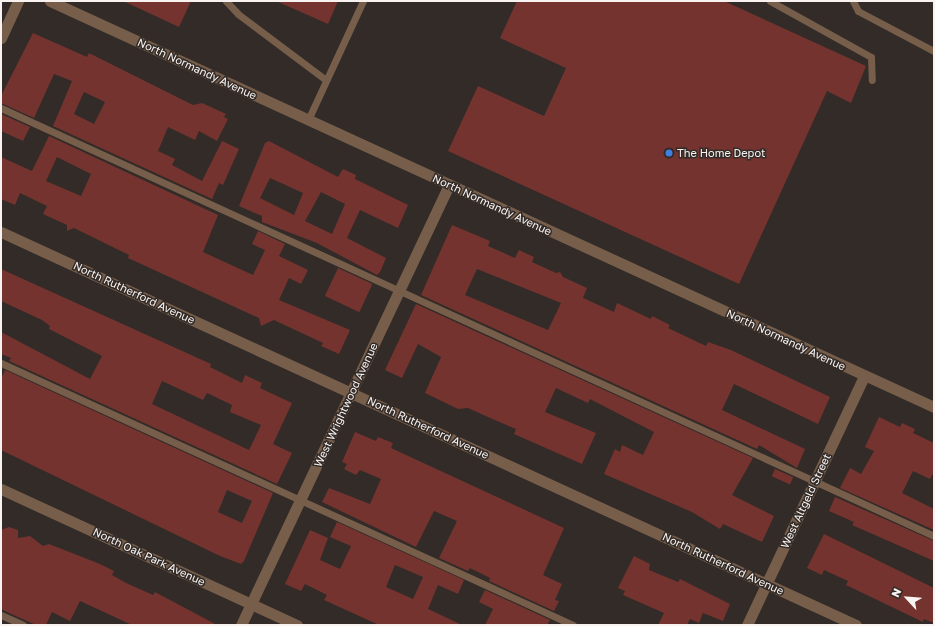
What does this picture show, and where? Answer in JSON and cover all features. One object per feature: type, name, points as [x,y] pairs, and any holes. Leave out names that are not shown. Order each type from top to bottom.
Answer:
[{"type":"street","points":[[1,38],[18,1]]},
{"type":"street","name":"North Normandy Avenue","points":[[50,1],[934,408]]},
{"type":"street","name":"West Wrightwood Avenue","points":[[241,625],[450,185]]},
{"type":"street","name":"North Rutherford Avenue","points":[[1,232],[856,625]]},
{"type":"street","name":"West Altgeld Street","points":[[747,625],[864,376]]},
{"type":"street","name":"North Oak Park Avenue","points":[[1,489],[297,625]]},
{"type":"lane","points":[[226,1],[238,14],[326,80]]},
{"type":"lane","points":[[308,120],[363,1]]},
{"type":"lane","points":[[770,1],[871,57],[872,80]]},
{"type":"lane","points":[[853,1],[858,11],[934,51]]},
{"type":"lane","points":[[1,108],[399,292],[934,536]]},
{"type":"lane","points":[[1,363],[573,625]]},
{"type":"lane","points":[[1,615],[23,625]]},
{"type":"building","points":[[123,1],[191,1],[179,27]]},
{"type":"building","points":[[276,1],[338,1],[328,24]]},
{"type":"building","name":"The Home Depot","points":[[517,1],[724,1],[866,66],[851,103],[827,91],[739,284],[448,151],[478,86],[544,116],[566,68],[500,38]]},
{"type":"building","points":[[33,33],[87,57],[89,53],[193,105],[202,103],[226,114],[224,117],[228,119],[217,141],[199,131],[195,140],[168,127],[158,151],[175,159],[172,165],[202,181],[222,141],[239,149],[223,185],[219,183],[212,199],[53,126],[72,81],[54,74],[34,118],[1,103],[1,96]],"holes":[[[84,92],[105,102],[94,124],[74,114]]]},
{"type":"building","points":[[1,114],[30,127],[23,141],[1,131]]},
{"type":"building","points":[[49,136],[218,215],[203,252],[253,275],[265,250],[252,244],[258,231],[285,244],[279,256],[308,270],[301,284],[289,278],[279,300],[350,330],[339,354],[321,346],[323,343],[274,320],[261,326],[259,318],[128,258],[129,255],[74,228],[67,231],[67,225],[43,214],[47,206],[20,193],[15,205],[1,199],[1,157],[32,171]],"holes":[[[57,157],[91,174],[81,196],[46,181]]]},
{"type":"building","points":[[269,141],[338,177],[343,169],[356,175],[355,179],[408,205],[398,228],[360,210],[347,238],[386,258],[380,272],[377,275],[317,243],[262,222],[262,216],[239,206],[265,143]],"holes":[[[270,178],[303,193],[294,215],[260,198]],[[321,192],[345,204],[332,234],[305,221]]]},
{"type":"building","points":[[452,225],[490,241],[488,246],[515,258],[519,250],[534,257],[532,262],[556,273],[560,272],[563,277],[587,288],[583,298],[614,312],[617,303],[651,319],[652,316],[670,325],[668,328],[706,346],[708,342],[731,350],[830,397],[818,424],[734,384],[722,410],[805,449],[797,468],[759,445],[757,449],[421,295]],"holes":[[[477,269],[561,303],[548,330],[465,295]]]},
{"type":"building","points":[[338,268],[372,284],[359,312],[325,296]]},
{"type":"building","points":[[1,269],[211,364],[210,367],[242,383],[245,375],[262,383],[260,388],[292,403],[273,444],[292,453],[277,484],[9,361],[11,358],[1,354],[1,332],[90,379],[102,356],[49,329],[50,326],[42,320],[1,301]],"holes":[[[162,381],[203,400],[207,393],[232,405],[230,412],[261,425],[249,450],[152,404]]]},
{"type":"building","points":[[416,304],[753,458],[732,495],[774,516],[762,542],[723,524],[720,529],[692,512],[604,474],[615,449],[620,452],[622,445],[643,455],[654,432],[590,399],[588,403],[556,388],[545,412],[596,433],[582,464],[514,434],[516,429],[468,408],[458,409],[425,393],[441,357],[418,344],[402,378],[385,370]]},
{"type":"building","points":[[5,370],[273,493],[244,561],[241,564],[220,556],[1,450],[1,379]],"holes":[[[227,490],[252,501],[242,523],[218,512]]]},
{"type":"building","points":[[879,417],[900,427],[902,423],[915,429],[913,433],[934,443],[934,472],[930,479],[913,471],[902,493],[934,509],[934,530],[840,488],[850,468],[861,474],[874,451],[865,447]]},
{"type":"building","points":[[355,432],[376,441],[378,437],[393,443],[391,448],[564,528],[543,575],[562,584],[555,600],[559,601],[554,611],[489,581],[490,578],[470,568],[468,571],[439,558],[457,521],[434,511],[416,547],[322,502],[329,488],[370,504],[381,479],[360,470],[356,475],[344,469],[347,464],[342,462]]},
{"type":"building","points":[[775,469],[793,477],[790,484],[772,476]]},
{"type":"building","points":[[835,497],[934,541],[934,561],[852,525],[854,522],[829,511]]},
{"type":"building","points":[[337,522],[464,580],[458,594],[438,585],[428,609],[462,625],[379,625],[324,600],[327,595],[305,584],[301,591],[285,584],[310,530],[328,538],[320,560],[340,569],[351,546],[330,537]],"holes":[[[395,565],[423,577],[413,599],[386,587]]]},
{"type":"building","points":[[9,527],[18,530],[18,538],[30,536],[43,546],[49,544],[100,564],[114,571],[112,575],[126,583],[153,595],[155,592],[217,625],[132,625],[80,601],[70,621],[52,612],[46,625],[36,625],[9,613],[1,609],[1,530]]},
{"type":"building","points":[[824,534],[934,588],[934,623],[924,619],[923,622],[846,585],[848,581],[824,570],[822,575],[807,568]]},
{"type":"building","points":[[634,556],[650,564],[649,570],[678,582],[680,579],[730,604],[723,621],[703,613],[699,623],[690,619],[687,625],[658,625],[664,613],[623,595],[625,591],[618,588]]},
{"type":"building","points":[[485,590],[550,620],[547,625],[485,625],[493,609],[479,602]]},
{"type":"place","name":"The Home Depot","points":[[669,153]]}]
